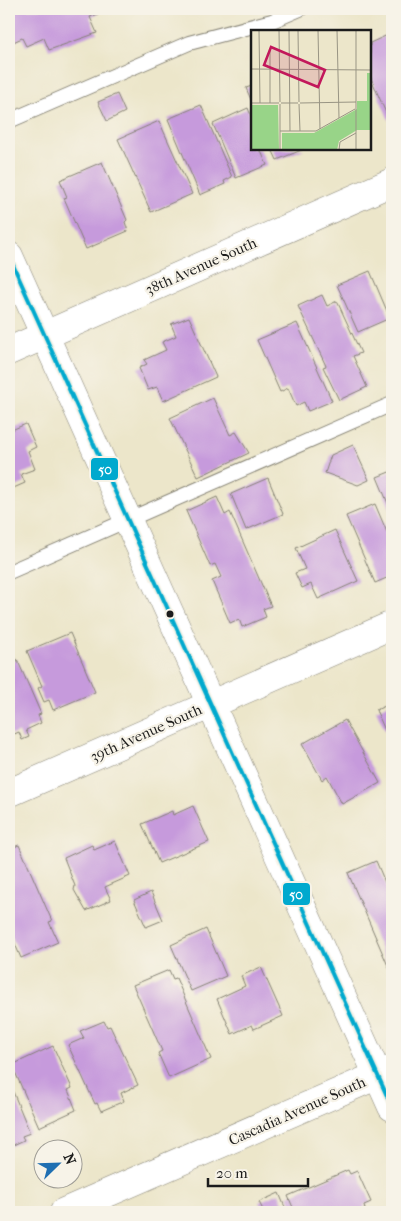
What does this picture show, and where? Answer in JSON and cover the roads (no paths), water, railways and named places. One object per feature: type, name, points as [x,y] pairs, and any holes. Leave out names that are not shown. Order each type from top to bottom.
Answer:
[{"type":"street","name":"38th Avenue South","points":[[9,351],[392,182]]},
{"type":"street","points":[[9,256],[43,336],[210,705],[385,1072],[392,1108]]},
{"type":"street","name":"39th Avenue South","points":[[9,793],[392,625]]},
{"type":"street","name":"Cascadia Avenue South","points":[[64,1212],[385,1072]]},
{"type":"lane","points":[[9,121],[189,43],[272,21],[300,9]]},
{"type":"lane","points":[[9,572],[392,404]]}]
